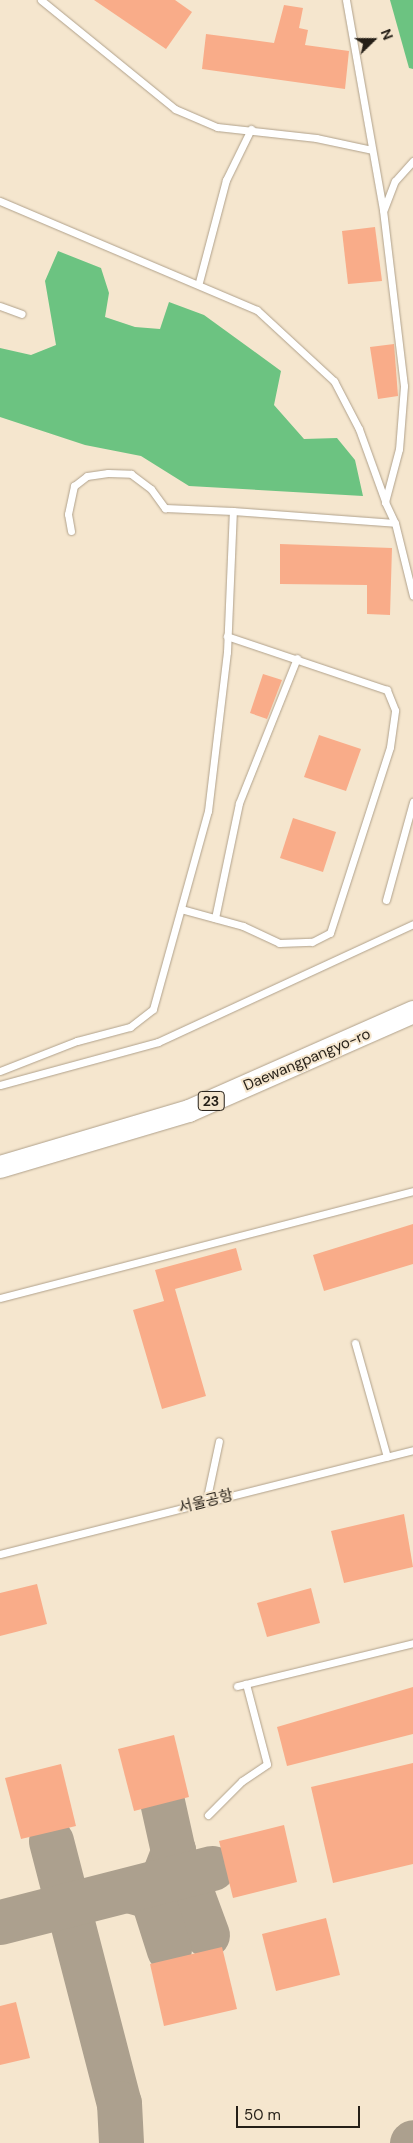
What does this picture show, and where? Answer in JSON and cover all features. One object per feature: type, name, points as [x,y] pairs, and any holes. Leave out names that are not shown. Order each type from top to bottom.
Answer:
[{"type":"main road","name":"Daewangpangyo-ro","points":[[0,1167],[189,1110],[413,1012]]},
{"type":"lane","points":[[41,0],[175,109],[217,127],[251,130],[372,150]]},
{"type":"lane","points":[[346,0],[383,210],[404,386],[398,449],[385,502]]},
{"type":"lane","points":[[199,282],[226,180],[251,130]]},
{"type":"lane","points":[[383,210],[395,181],[413,161]]},
{"type":"lane","points":[[0,201],[199,282],[257,310],[334,381],[359,429],[385,502],[395,523],[413,596]]},
{"type":"lane","points":[[0,306],[22,314]]},
{"type":"lane","points":[[72,530],[68,514],[74,486],[87,476],[108,473],[131,474],[151,489],[165,508],[395,523]]},
{"type":"lane","points":[[0,1072],[77,1041],[130,1027],[153,1009],[208,811],[227,636],[233,511]]},
{"type":"lane","points":[[181,909],[215,918],[279,943],[312,942],[330,933],[338,920],[390,747],[395,710],[387,690],[297,658],[227,636]]},
{"type":"lane","points":[[215,918],[239,803],[297,658]]},
{"type":"lane","points":[[386,900],[413,802]]},
{"type":"lane","points":[[0,1085],[158,1042],[413,924]]},
{"type":"lane","points":[[0,1298],[413,1191]]},
{"type":"lane","points":[[355,1343],[387,1457]]},
{"type":"lane","points":[[206,1502],[219,1441]]},
{"type":"lane","name":"서울공항","points":[[0,1554],[413,1450]]},
{"type":"lane","points":[[238,1686],[413,1643]]},
{"type":"lane","points":[[208,1815],[242,1780],[268,1764],[246,1684]]},
{"type":"green space","points":[[390,0],[413,0],[413,69],[409,68]]},
{"type":"green space","points":[[58,251],[101,268],[109,293],[105,317],[135,327],[160,329],[169,302],[204,315],[281,371],[274,405],[304,439],[337,438],[355,460],[363,496],[189,486],[141,456],[85,445],[0,417],[0,348],[31,355],[56,345],[45,281]]},
{"type":"building","points":[[94,0],[175,0],[192,12],[166,49]]},
{"type":"building","points":[[284,5],[303,8],[299,28],[308,30],[305,45],[349,51],[345,89],[202,69],[206,34],[274,43]]},
{"type":"building","points":[[375,227],[382,281],[348,284],[342,231]]},
{"type":"building","points":[[394,344],[398,396],[378,399],[370,347]]},
{"type":"building","points":[[280,544],[392,548],[390,615],[367,614],[367,585],[280,584]]},
{"type":"building","points":[[263,674],[282,680],[267,719],[250,713]]},
{"type":"building","points":[[319,735],[361,749],[346,791],[304,777]]},
{"type":"building","points":[[293,818],[336,832],[323,872],[280,858]]},
{"type":"building","points":[[413,1224],[413,1264],[324,1291],[313,1255]]},
{"type":"building","points":[[236,1248],[242,1270],[175,1289],[206,1396],[162,1409],[133,1310],[164,1301],[155,1270]]},
{"type":"building","points":[[404,1514],[413,1567],[344,1583],[331,1531]]},
{"type":"building","points":[[37,1584],[47,1624],[0,1636],[0,1593]]},
{"type":"building","points":[[311,1588],[320,1623],[267,1637],[257,1603]]},
{"type":"building","points":[[413,1687],[413,1734],[287,1766],[277,1727]]},
{"type":"building","points":[[174,1735],[189,1797],[134,1811],[118,1749]]},
{"type":"building","points":[[413,1763],[413,1864],[333,1883],[311,1787]]},
{"type":"building","points":[[61,1764],[76,1826],[21,1839],[5,1778]]},
{"type":"building","points":[[284,1825],[297,1882],[233,1898],[219,1841]]},
{"type":"building","points":[[326,1918],[340,1975],[276,1991],[262,1934]]},
{"type":"building","points":[[222,1947],[237,2009],[164,2026],[150,1964]]},
{"type":"building","points":[[16,2002],[30,2058],[0,2065],[0,2006]]},
{"type":"taxiway","points":[[156,1883],[164,1875],[173,1851],[159,1788]]},
{"type":"taxiway","points":[[51,1841],[119,2103],[121,2143]]},
{"type":"taxiway","points":[[0,1922],[212,1868]]},
{"type":"taxiway","points":[[172,1879],[189,1886],[207,1935]]},
{"type":"taxiway","points":[[128,1890],[147,1895],[154,1903],[169,1950]]}]
